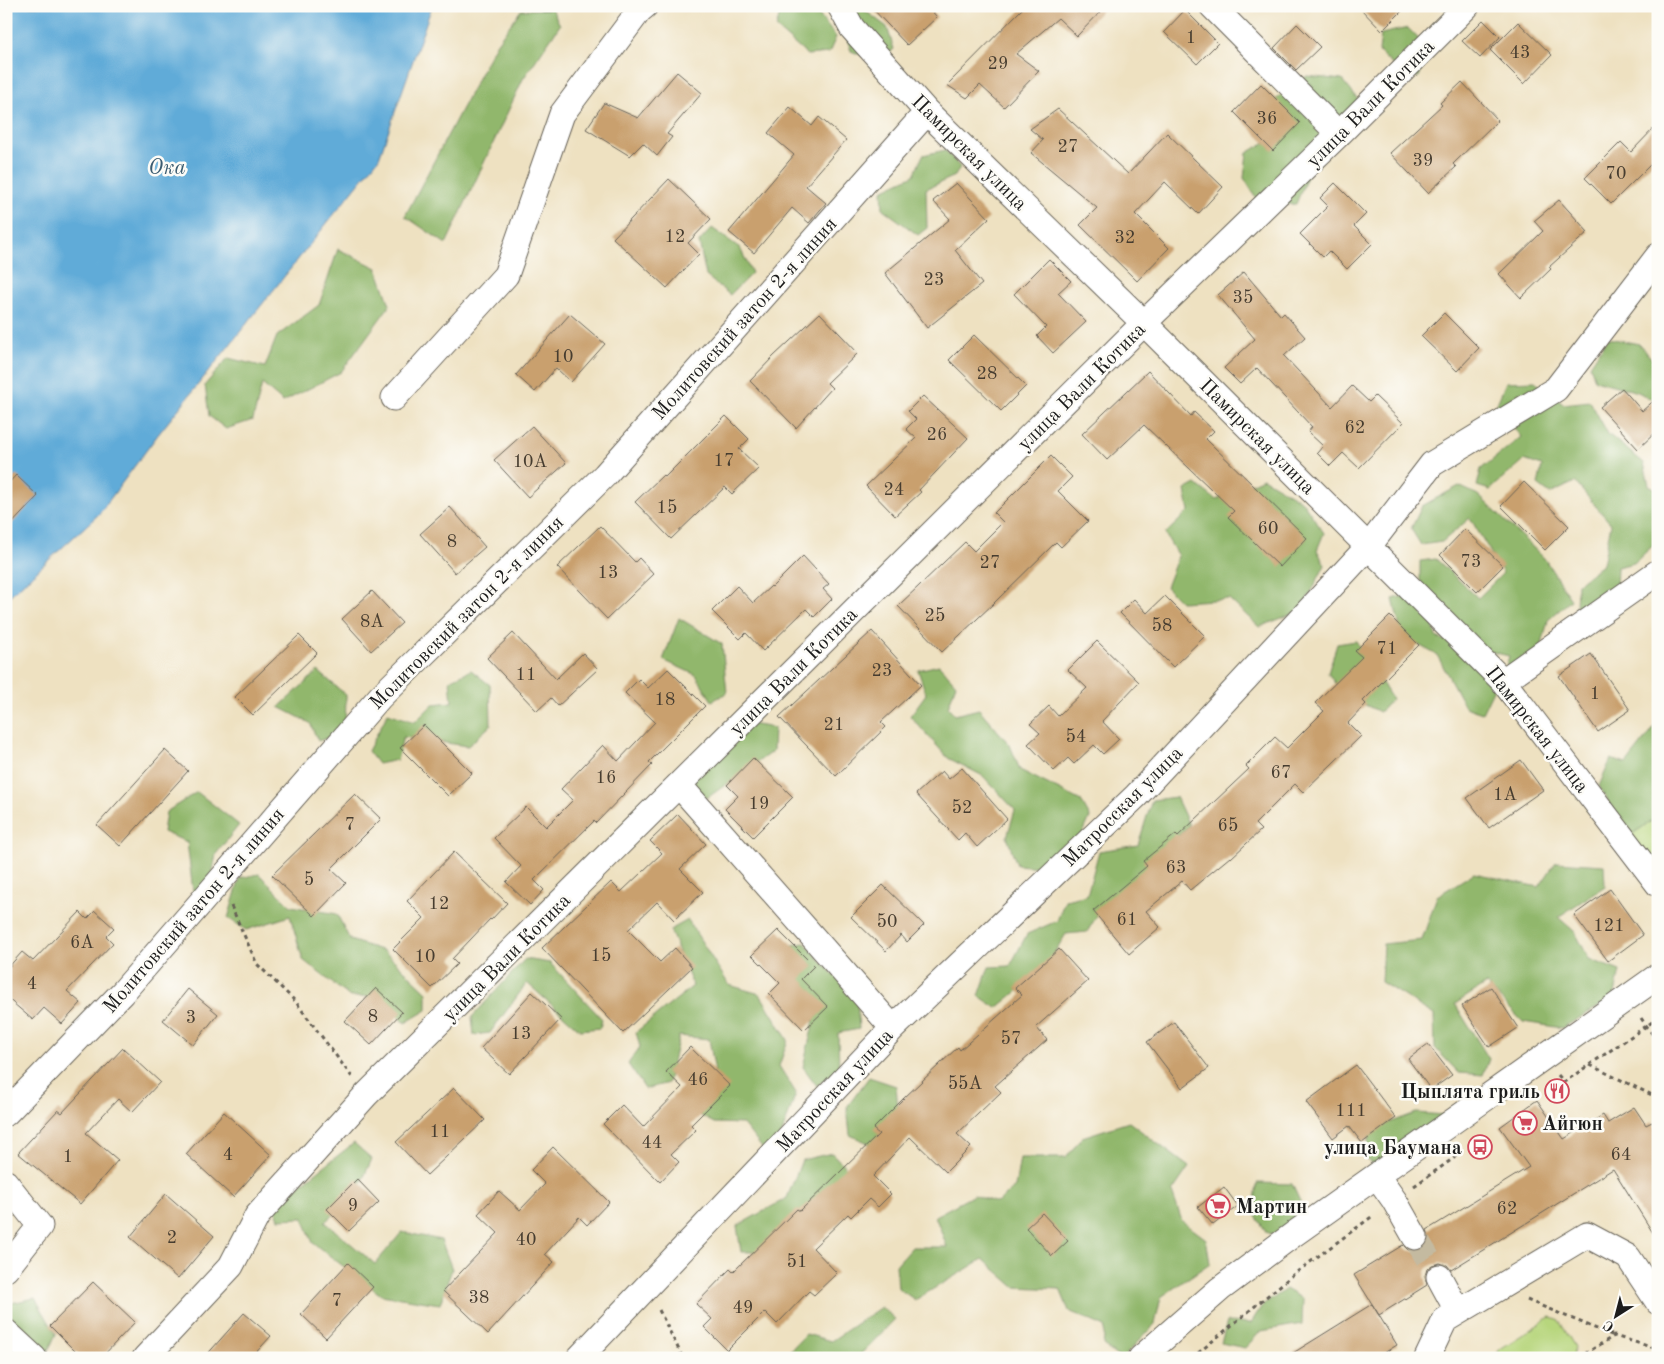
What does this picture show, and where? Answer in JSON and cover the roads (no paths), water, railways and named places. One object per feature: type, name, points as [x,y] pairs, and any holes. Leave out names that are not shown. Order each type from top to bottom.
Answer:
[{"type":"street","points":[[394,398],[506,275],[562,114],[639,11],[645,6]]},
{"type":"street","name":"Памирская улица","points":[[840,6],[852,28],[927,112],[1144,323],[1503,681],[1658,884]]},
{"type":"street","points":[[1212,6],[1339,134]]},
{"type":"street","name":"улица Вали Котика","points":[[144,1358],[230,1266],[257,1216],[366,1095],[1144,323],[1339,134],[1467,6]]},
{"type":"street","name":"Молитовский затон 2-я линия","points":[[6,1113],[122,993],[380,697],[605,475],[927,112]]},
{"type":"street","name":"Матросская улица","points":[[579,1358],[893,1028],[1136,796],[1368,546],[1432,464],[1556,389],[1658,256]]},
{"type":"street","points":[[1503,681],[1658,572]]},
{"type":"street","points":[[679,785],[893,1028]]},
{"type":"street","points":[[1141,1358],[1220,1289],[1294,1234],[1658,976]]},
{"type":"street","points":[[1377,1176],[1416,1237]]},
{"type":"street","points":[[6,1183],[40,1226],[6,1269]]},
{"type":"street","points":[[1427,1358],[1445,1320],[1587,1235],[1628,1257],[1658,1302]]},
{"type":"street","points":[[1439,1278],[1458,1312]]},
{"type":"street","points":[[6,1332],[34,1358]]},
{"type":"water","name":"Ока","points":[[6,6],[432,6],[379,158],[157,436],[99,514],[6,599]]},
{"type":"tunnel","points":[[1415,1237],[1439,1277]]},
{"type":"place","name":"Цыплята гриль","points":[[1557,1091]]},
{"type":"place","name":"Айгюн","points":[[1525,1123]]},
{"type":"place","name":"улица Баумана","points":[[1480,1147]]},
{"type":"place","name":"Мартин","points":[[1218,1206]]}]
